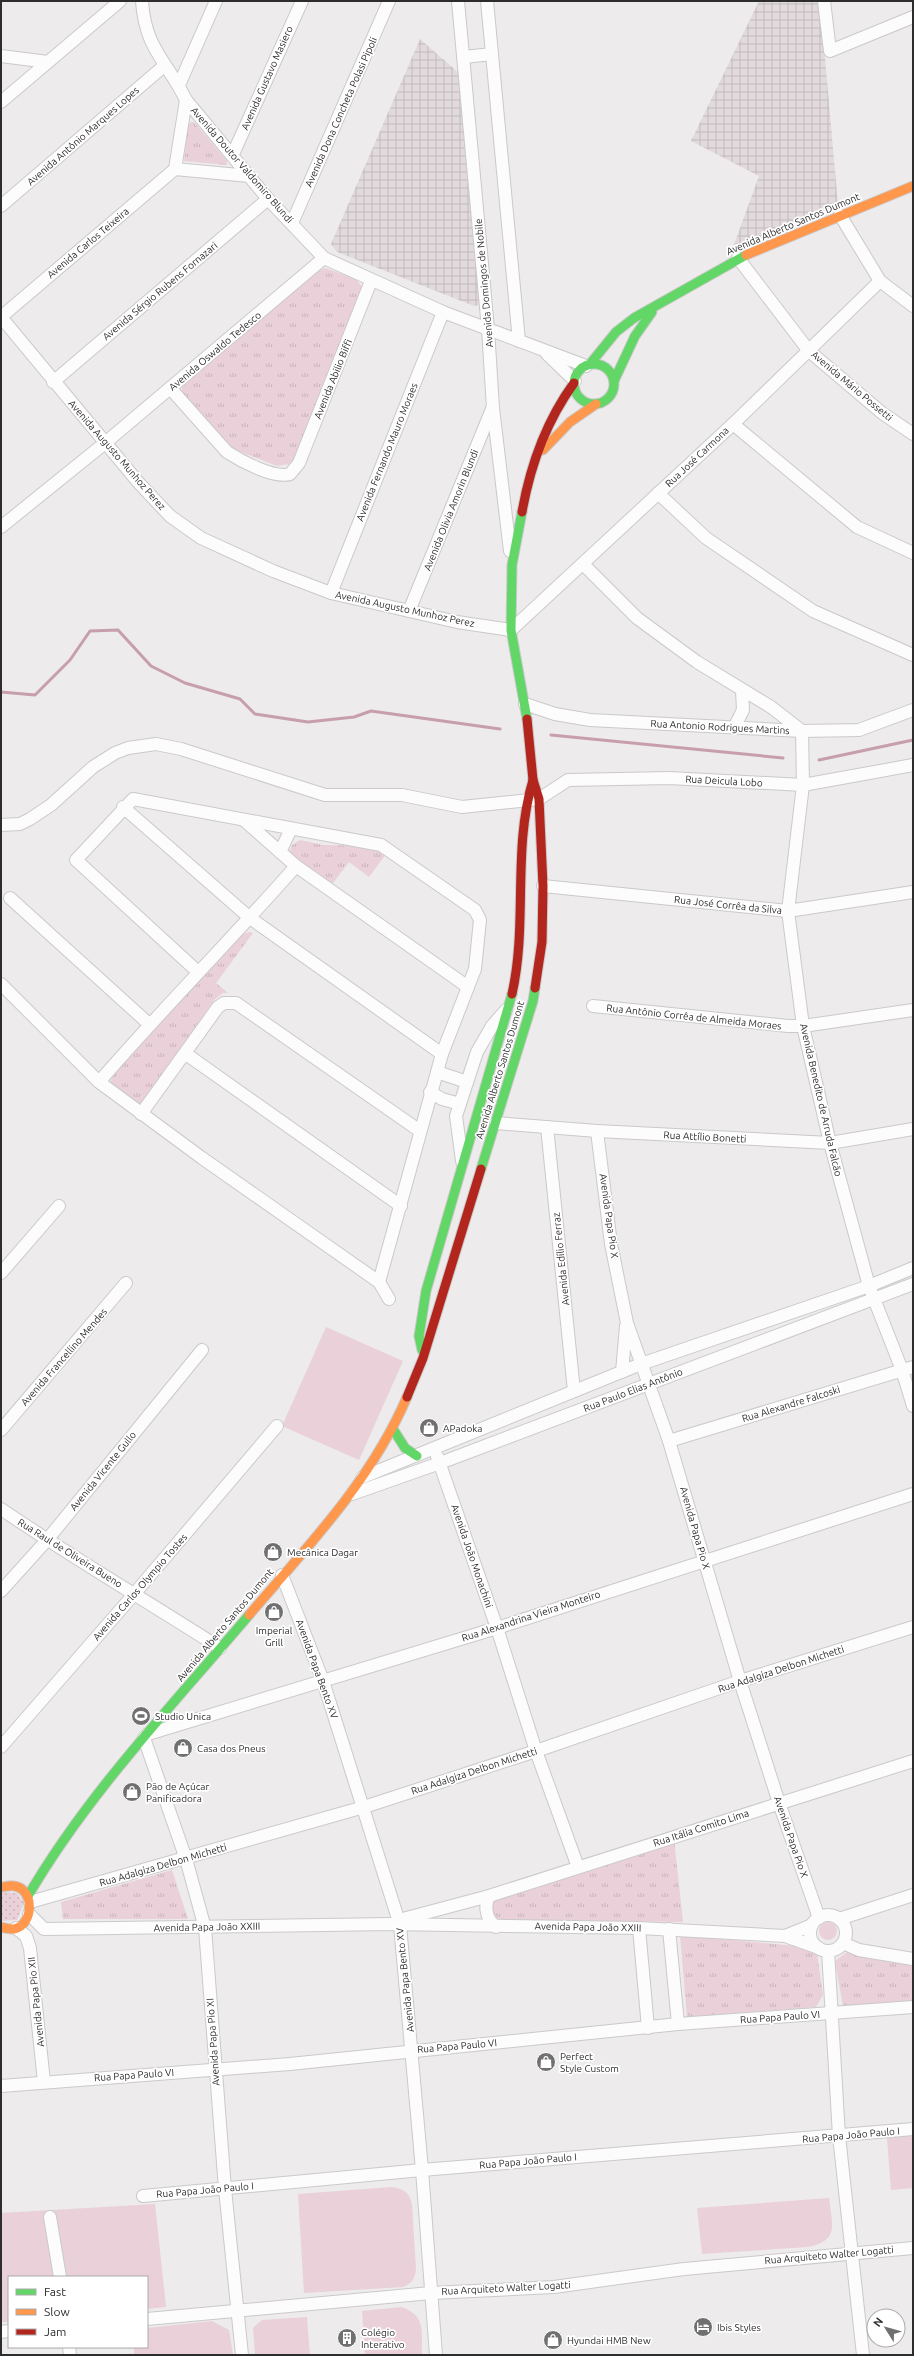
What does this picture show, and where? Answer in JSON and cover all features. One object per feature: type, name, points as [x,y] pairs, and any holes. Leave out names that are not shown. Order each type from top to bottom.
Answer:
[{"type":"street","points":[[1,102],[120,1]]},
{"type":"street","name":"Avenida Doutor Valdomiro Blundi","points":[[142,1],[150,40],[164,66],[178,85],[186,100],[233,154],[268,199],[324,258],[371,281],[443,312],[544,351],[588,365]]},
{"type":"street","points":[[178,85],[216,1]]},
{"type":"street","name":"Avenida Gustavo Masiero","points":[[233,154],[302,1]]},
{"type":"street","name":"Avenida Dona Concheta Polasi Pipoli","points":[[292,223],[389,1]]},
{"type":"street","name":"Avenida Domingos de Nobile","points":[[458,1],[488,329],[493,408],[512,565]]},
{"type":"street","points":[[487,1],[519,341]]},
{"type":"street","points":[[824,1],[830,51],[913,18]]},
{"type":"street","points":[[464,57],[492,54]]},
{"type":"street","points":[[1,56],[48,62]]},
{"type":"street","name":"Avenida Antônio Marques Lopes","points":[[1,206],[164,66]]},
{"type":"street","points":[[186,100],[175,169],[249,176]]},
{"type":"street","name":"Avenida Carlos Teixeira","points":[[1,317],[175,169]]},
{"type":"street","name":"Avenida Alberto Santos Dumont","points":[[588,365],[616,332],[634,318],[738,258],[913,186]]},
{"type":"street","name":"Avenida Sérgio Rubens Fornazari","points":[[52,382],[268,199]]},
{"type":"street","points":[[840,215],[880,281],[913,306]]},
{"type":"street","name":"Avenida Oswaldo Tedesco","points":[[1,527],[105,443],[324,258]]},
{"type":"street","name":"Avenida Mário Possetti","points":[[738,258],[809,351],[882,413],[913,434]]},
{"type":"street","name":"Avenida Abilio Biffi","points":[[170,388],[227,452],[242,461],[276,474],[290,474],[298,466],[371,281]]},
{"type":"street","name":"Rua José Carmona","points":[[511,630],[733,424],[880,281]]},
{"type":"street","name":"Avenida Alberto Santos Dumont","points":[[614,381],[638,330],[663,300]]},
{"type":"street","name":"Avenida Fernando Mauro Moraes","points":[[331,593],[443,312]]},
{"type":"street","name":"Avenida Augusto Munhoz Perez","points":[[1,317],[52,382],[138,482],[170,516],[201,538],[273,572],[331,593],[457,622],[511,630]]},
{"type":"street","name":"Avenida Doutor Valdomiro Blundi","points":[[544,351],[575,382]]},
{"type":"street","points":[[588,365],[603,366],[608,369],[614,381],[612,393],[608,398],[596,404],[589,403],[578,396],[575,382],[579,372],[588,365]]},
{"type":"street","name":"Avenida Alberto Santos Dumont","points":[[6,1928],[22,1924],[29,1904],[52,1855],[89,1803],[352,1494],[393,1429],[423,1358],[516,1061],[533,1001],[542,942],[543,886],[540,799],[533,780],[525,704],[511,630],[512,565],[525,494],[537,456],[552,418],[575,382]]},
{"type":"street","name":"Avenida Alberto Santos Dumont","points":[[537,456],[570,422],[596,404]]},
{"type":"street","name":"Avenida Olivia Amorin Blundi","points":[[409,611],[493,408]]},
{"type":"street","points":[[733,424],[857,527],[913,553]]},
{"type":"street","points":[[658,493],[706,538],[813,611],[913,655]]},
{"type":"street","points":[[583,564],[638,618],[696,662],[742,691],[771,707],[802,731]]},
{"type":"street","points":[[735,726],[743,710],[742,691]]},
{"type":"street","name":"Rua Antonio Rodrigues Martins","points":[[525,704],[555,714],[590,720],[712,728],[735,726],[802,731],[860,730],[913,710]]},
{"type":"street","name":"Avenida Benedito de Arruda Falcão","points":[[802,731],[803,785],[788,911],[803,1026],[830,1143],[869,1286],[908,1368],[913,1406]]},
{"type":"street","points":[[1,825],[20,824],[36,815],[51,805],[93,767],[115,752],[128,748],[156,744],[181,749],[325,795],[402,795],[462,807],[525,802],[540,799]]},
{"type":"street","name":"Rua Deicula Lobo","points":[[540,799],[568,780],[669,778],[803,785],[913,765]]},
{"type":"street","name":"Avenida Alberto Santos Dumont","points":[[423,1358],[419,1336],[426,1291],[509,1006],[520,947],[525,802],[533,780]]},
{"type":"street","points":[[198,972],[76,860],[123,807],[133,799],[245,821],[381,845],[475,910],[480,920],[475,969],[442,1054],[430,1092],[401,1206],[379,1282]]},
{"type":"street","points":[[123,807],[250,918],[442,1054]]},
{"type":"street","points":[[245,821],[296,866],[468,987]]},
{"type":"street","points":[[280,852],[291,829]]},
{"type":"street","points":[[99,1082],[149,1024],[250,918],[296,866]]},
{"type":"street","name":"Rua José Corrêa da Silva","points":[[543,886],[788,911],[913,892]]},
{"type":"street","points":[[10,898],[149,1024]]},
{"type":"street","points":[[1,984],[99,1082],[141,1114],[379,1282],[389,1299]]},
{"type":"street","points":[[141,1114],[186,1054],[218,1007],[224,1003],[236,1003],[420,1131]]},
{"type":"street","points":[[463,1163],[456,1116],[477,1052],[492,1026],[509,1006]]},
{"type":"street","name":"Rua Antônio Corrêa de Almeida Moraes","points":[[593,1006],[803,1026],[913,1010]]},
{"type":"street","points":[[477,1052],[516,1061]]},
{"type":"street","points":[[186,1054],[401,1206]]},
{"type":"street","points":[[437,1072],[467,1082]]},
{"type":"street","points":[[430,1092],[442,1099],[460,1104]]},
{"type":"street","points":[[456,1116],[475,1122],[496,1123]]},
{"type":"street","name":"Rua Attílio Bonetti","points":[[496,1123],[597,1131],[830,1143],[913,1129]]},
{"type":"street","name":"Avenida Edílio Ferraz","points":[[547,1127],[574,1391]]},
{"type":"street","name":"Avenida Papa Pio X","points":[[597,1131],[611,1244],[627,1323],[641,1364],[650,1383],[669,1441],[740,1681],[816,1921]]},
{"type":"street","points":[[1,1273],[59,1206]]},
{"type":"street","name":"Rua Paulo Elias Antônio","points":[[363,1477],[641,1364],[869,1286],[913,1268]]},
{"type":"street","name":"Avenida Francellino Mendes","points":[[1,1430],[126,1283]]},
{"type":"street","name":"Rua Paulo Elias Antônio","points":[[352,1494],[440,1463],[913,1284]]},
{"type":"street","points":[[622,1372],[627,1323]]},
{"type":"street","name":"Avenida Vicente Gullo","points":[[1,1591],[47,1540],[202,1350]]},
{"type":"street","name":"Rua Alexandre Falcoski","points":[[669,1441],[908,1368]]},
{"type":"street","name":"Avenida Carlos Olympio Tostes","points":[[1,1747],[135,1593],[276,1426]]},
{"type":"street","points":[[393,1429],[405,1448],[417,1456]]},
{"type":"street","name":"Avenida João Monachini","points":[[435,1449],[498,1628],[536,1751],[578,1867]]},
{"type":"street","name":"Rua Alexandrina Vieira Monteiro","points":[[145,1736],[498,1628],[704,1560],[913,1494]]},
{"type":"street","name":"Rua Raul de Oliveira Bueno","points":[[1,1509],[47,1540],[135,1593],[220,1648]]},
{"type":"street","name":"Avenida Papa Bento XV","points":[[282,1575],[323,1681],[364,1807],[396,1923],[412,2050],[436,2355]]},
{"type":"street","name":"Rua Adalgiza Delbon Michetti","points":[[29,1904],[364,1807],[536,1751],[740,1681],[913,1627]]},
{"type":"street","name":"Avenida Papa Pio XI","points":[[145,1736],[186,1859],[205,1928],[225,2188],[242,2355]]},
{"type":"street","name":"Rua Itália Comito Lima","points":[[396,1923],[489,1896],[913,1761]]},
{"type":"street","name":"Avenida Alberto Santos Dumont","points":[[34,1870],[52,1855]]},
{"type":"street","points":[[5,1886],[21,1879]]},
{"type":"street","points":[[5,1886],[17,1887],[29,1904]]},
{"type":"street","points":[[839,1919],[913,1895]]},
{"type":"street","points":[[489,1896],[486,1911],[490,1921],[496,1927]]},
{"type":"street","name":"Avenida Papa João XXIII","points":[[29,1904],[44,1929],[205,1928],[396,1923],[496,1927],[639,1928],[785,1936],[824,1950]]},
{"type":"street","points":[[824,1950],[834,1950],[843,1943],[845,1927],[839,1919],[829,1915],[816,1921],[810,1935],[824,1950],[832,2014],[839,2136],[853,2252],[863,2355]]},
{"type":"street","name":"Avenida Papa João XXIII","points":[[785,1936],[816,1921]]},
{"type":"street","name":"Avenida Papa Pio XII","points":[[6,1928],[26,1936],[30,1948],[44,2082]]},
{"type":"street","points":[[639,1928],[648,2028]]},
{"type":"street","points":[[669,1929],[678,2024]]},
{"type":"street","points":[[843,1943],[859,1950],[913,1959]]},
{"type":"street","name":"Rua Papa Paulo VI","points":[[1,2086],[215,2069],[678,2024],[913,2007]]},
{"type":"street","name":"Rua Papa João Paulo I","points":[[143,2196],[422,2170],[913,2129]]},
{"type":"street","points":[[50,2217],[60,2276]]},
{"type":"street","name":"Rua Arquiteto Walter Logatti","points":[[148,2319],[431,2293],[554,2287],[684,2269],[853,2252],[913,2248]]},
{"type":"shaded area","points":[[759,1],[820,1],[838,205],[732,250],[759,176],[691,141]]},
{"type":"shaded area","points":[[420,39],[460,74],[480,302],[479,305],[474,306],[337,252],[331,244]]},
{"type":"green space","points":[[191,122],[194,122],[227,161],[227,165],[184,161],[188,125]]},
{"type":"green space","points":[[325,268],[356,279],[362,287],[297,456],[289,464],[277,466],[227,445],[181,392],[184,382],[320,270]]},
{"type":"green space","points":[[300,840],[323,845],[380,846],[389,850],[369,877],[349,862],[330,887],[289,854],[292,845]]},
{"type":"green space","points":[[249,932],[253,933],[216,983],[228,993],[223,993],[215,999],[141,1103],[139,1104],[110,1083],[113,1075],[241,935]]},
{"type":"green space","points":[[326,1327],[403,1361],[359,1460],[282,1426]]},
{"type":"green space","points":[[674,1839],[683,1922],[500,1920],[494,1914],[492,1908],[495,1899]]},
{"type":"green space","points":[[172,1870],[188,1919],[63,1919],[61,1902]]},
{"type":"green space","points":[[1,1892],[17,1893],[24,1903],[17,1920],[1,1921]]},
{"type":"green space","points":[[824,1922],[832,1922],[837,1927],[835,1938],[832,1940],[824,1940],[819,1935],[819,1927]]},
{"type":"green space","points":[[680,1935],[806,1947],[817,1954],[823,1995],[816,2007],[687,2017]]},
{"type":"green space","points":[[847,1952],[913,1963],[913,2002],[843,2007],[835,1961]]},
{"type":"green space","points":[[913,2135],[913,2188],[891,2190],[887,2138]]},
{"type":"green space","points":[[392,2187],[406,2192],[410,2197],[412,2205],[416,2269],[415,2275],[409,2284],[403,2287],[304,2293],[298,2194]]},
{"type":"green space","points":[[829,2198],[832,2230],[825,2240],[818,2244],[808,2247],[702,2254],[697,2208]]},
{"type":"green space","points":[[155,2204],[166,2307],[148,2309],[148,2276],[8,2276],[8,2322],[1,2322],[1,2213]]},
{"type":"green space","points":[[402,2307],[416,2315],[419,2320],[422,2332],[422,2355],[365,2355],[362,2311]]},
{"type":"green space","points":[[307,2317],[310,2355],[255,2355],[253,2328],[262,2320]]},
{"type":"green space","points":[[212,2321],[229,2330],[233,2355],[134,2355],[134,2348],[148,2348],[148,2328]]},
{"type":"waterway","points":[[1,692],[35,695],[70,660],[90,631],[118,630],[151,666],[185,683],[240,699],[255,714],[308,722],[354,717],[371,711],[500,729]]},
{"type":"waterway","points":[[551,735],[783,758]]},
{"type":"waterway","points":[[819,760],[913,740]]},
{"type":"traffic: fast","points":[[590,364],[616,332],[634,318],[746,255]]},
{"type":"traffic: fast","points":[[614,381],[635,336],[652,312]]},
{"type":"traffic: fast","points":[[594,364],[602,366],[608,370],[612,376],[614,384],[612,392],[608,398],[602,402],[594,404],[586,402],[580,398],[576,392],[574,384],[576,376],[580,370],[586,366],[594,364]]},
{"type":"traffic: fast","points":[[522,512],[512,565],[511,630],[527,719]]},
{"type":"traffic: fast","points":[[481,1169],[533,1001],[535,988]]},
{"type":"traffic: fast","points":[[422,1350],[419,1336],[426,1291],[512,994]]},
{"type":"traffic: fast","points":[[393,1429],[405,1448],[417,1456]]},
{"type":"traffic: fast","points":[[28,1896],[77,1821],[104,1786],[132,1751],[249,1615]]},
{"type":"traffic: slow","points":[[746,255],[913,186]]},
{"type":"traffic: slow","points":[[543,450],[570,422],[596,404]]},
{"type":"traffic: slow","points":[[249,1615],[337,1512],[357,1485],[392,1428],[407,1397]]},
{"type":"traffic: slow","points":[[1,1887],[12,1886],[21,1889],[26,1893],[29,1900],[28,1914],[21,1926],[14,1929],[1,1927]]},
{"type":"traffic: jam","points":[[522,512],[525,495],[541,444],[564,397],[574,383]]},
{"type":"traffic: jam","points":[[527,719],[533,780],[539,799],[543,886],[542,942],[535,988]]},
{"type":"traffic: jam","points":[[512,994],[517,967],[519,940],[523,833],[533,780]]},
{"type":"traffic: jam","points":[[407,1397],[423,1358],[481,1169]]},
{"type":"place","name":"APadoka","points":[[429,1428]]},
{"type":"place","name":"Mecânica Dagar","points":[[273,1552]]},
{"type":"place","name":"Imperial Grill","points":[[274,1612]]},
{"type":"place","name":"Studio Unica","points":[[141,1716]]},
{"type":"place","name":"Casa dos Pneus","points":[[183,1748]]},
{"type":"place","name":"Pão de Açúcar Panificadora","points":[[132,1792]]},
{"type":"place","name":"Perfect Style Custom","points":[[546,2062]]},
{"type":"place","name":"Ibis Styles","points":[[703,2327]]},
{"type":"place","name":"Colégio Interativo","points":[[347,2338]]},
{"type":"place","name":"Hyundai HMB New","points":[[553,2340]]}]
